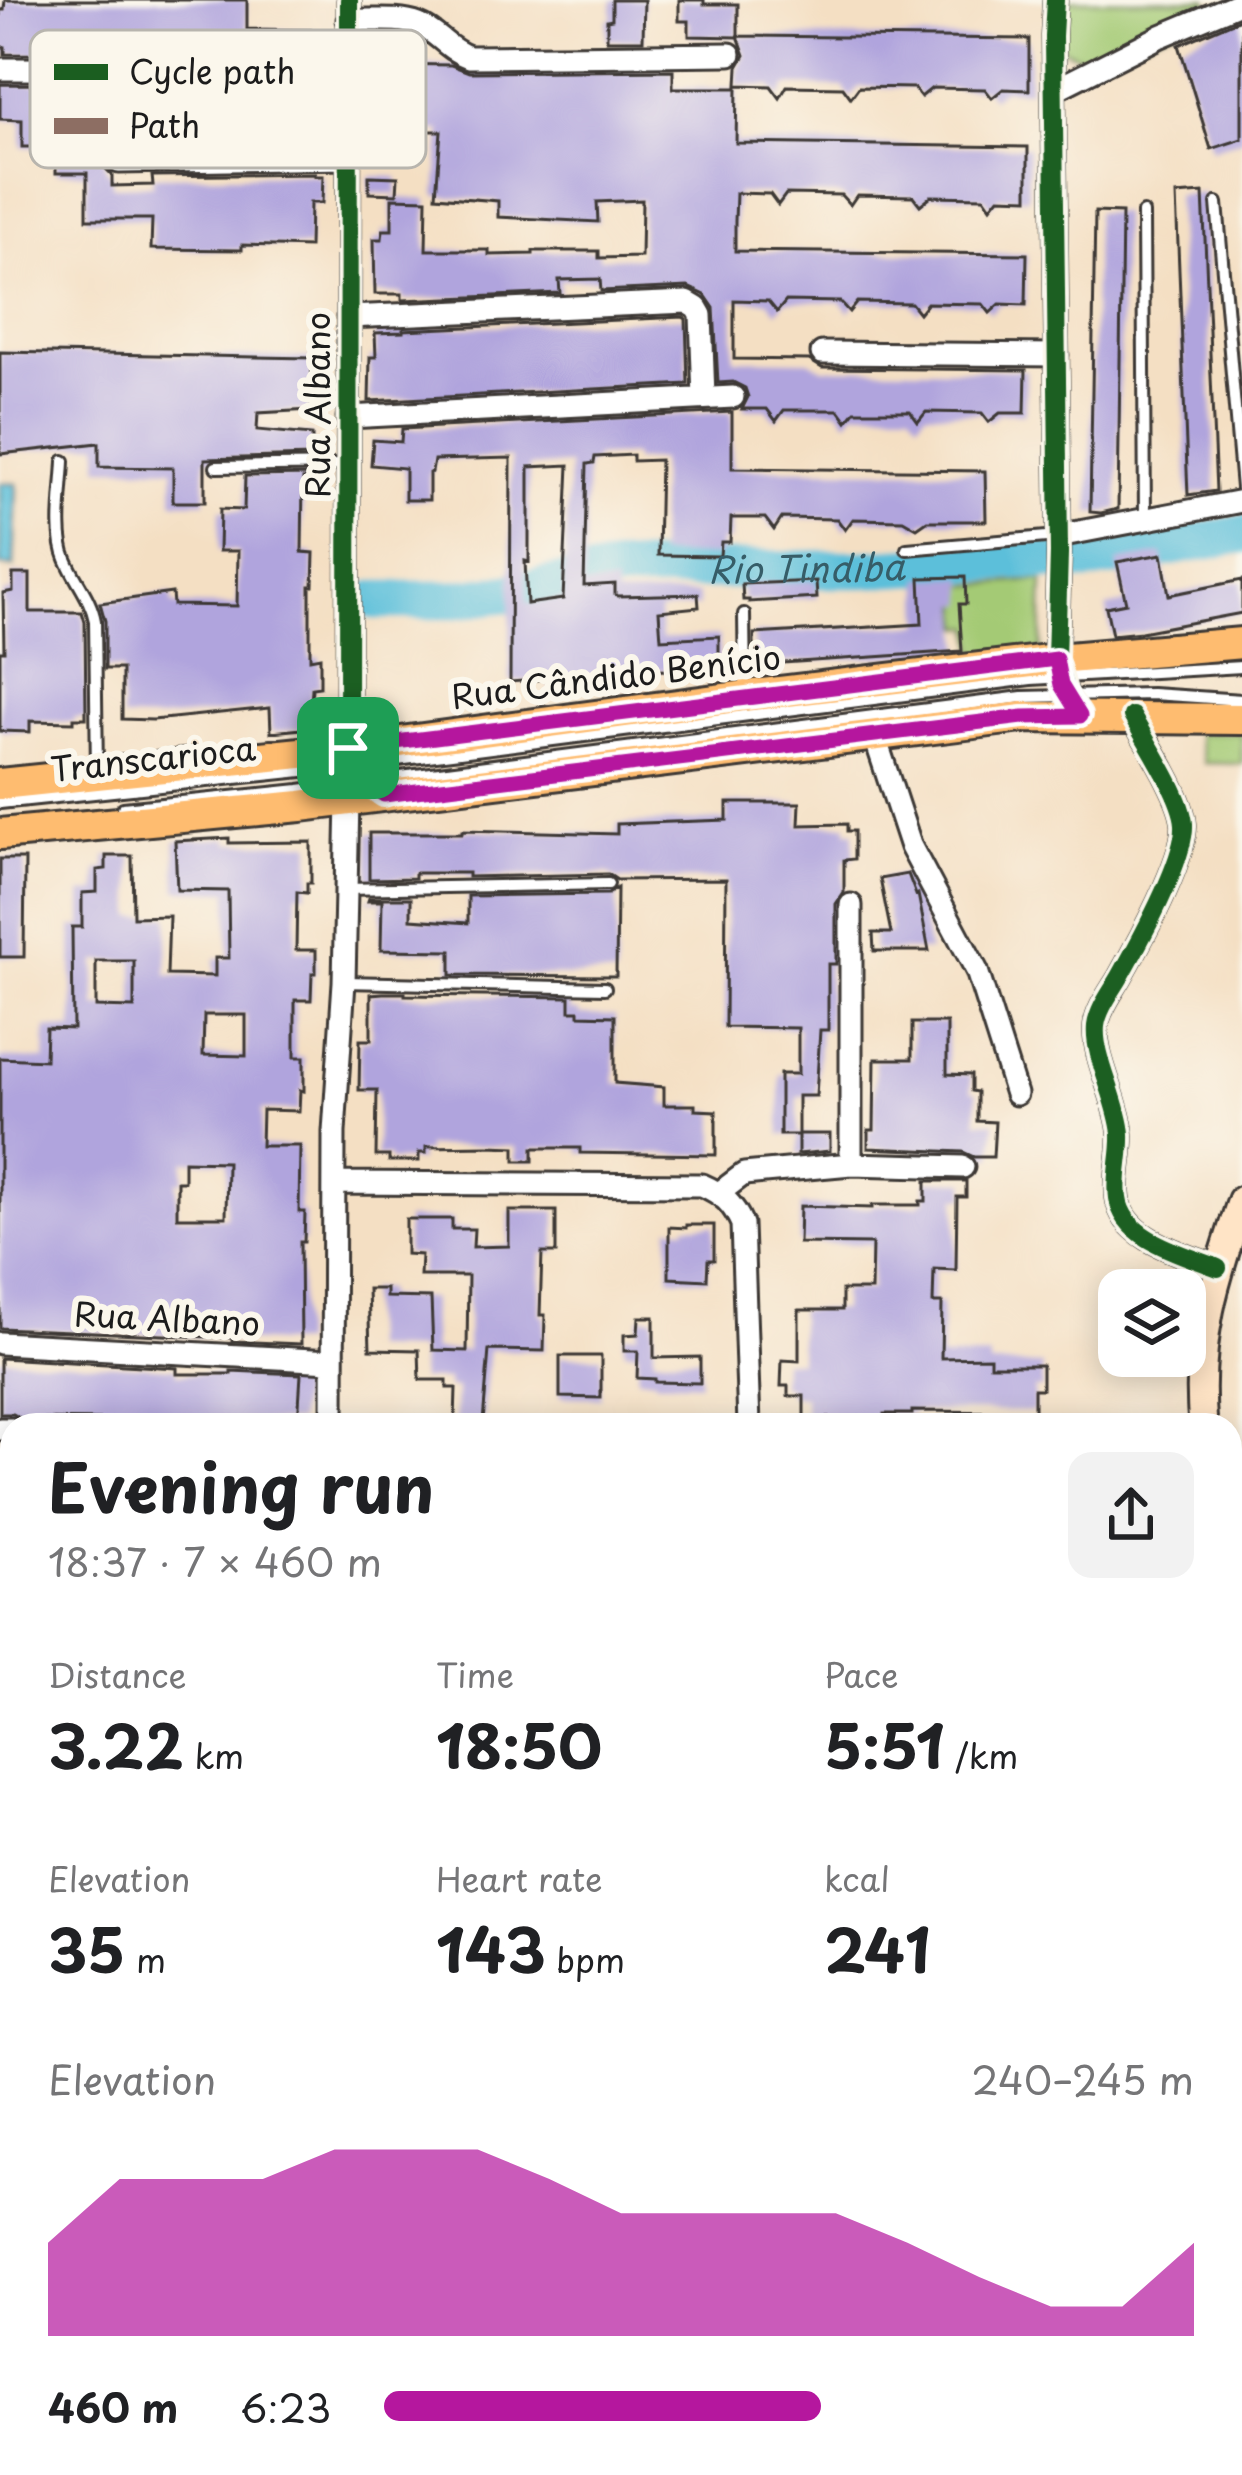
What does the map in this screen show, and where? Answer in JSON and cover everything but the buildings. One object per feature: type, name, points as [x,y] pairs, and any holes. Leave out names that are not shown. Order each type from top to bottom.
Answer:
[{"type":"main road","name":"Rua Cândido Benício","points":[[0,834],[360,777],[745,696],[1065,686],[1242,643]]},
{"type":"main road","name":"Rua Cândido Benício","points":[[0,784],[97,774],[360,777],[874,734],[1023,717],[1065,686]]},
{"type":"main road","name":"Rua Cândido Benício","points":[[1065,686],[1132,716],[1242,718]]},
{"type":"street","points":[[1055,0],[1059,555],[1065,686]]},
{"type":"street","points":[[1054,90],[1242,2]]},
{"type":"street","points":[[348,10],[415,23],[453,52],[470,57],[730,54]]},
{"type":"street","points":[[0,69],[30,69]]},
{"type":"street","name":"Rua Albano","points":[[333,1413],[334,1132],[345,889],[360,777],[347,418],[347,168]]},
{"type":"street","points":[[348,316],[687,302],[701,315],[704,398]]},
{"type":"street","points":[[822,353],[1057,355]]},
{"type":"street","points":[[347,418],[733,397]]},
{"type":"street","points":[[1059,555],[1145,519],[1242,501]]},
{"type":"street","points":[[1132,716],[1178,802],[1184,835],[1150,919],[1096,1025],[1099,1051],[1117,1103],[1121,1138],[1117,1195],[1121,1215],[1142,1236],[1219,1268]]},
{"type":"street","points":[[874,734],[911,847],[977,971],[1016,1094]]},
{"type":"street","points":[[850,905],[851,1164]]},
{"type":"street","points":[[719,1193],[745,1174],[851,1164],[963,1167]]},
{"type":"street","points":[[334,1183],[702,1185],[719,1193],[734,1206],[742,1224],[749,1413]]},
{"type":"street","points":[[1202,1413],[1205,1331],[1219,1268],[1242,1200]]},
{"type":"street","name":"Rua Albano","points":[[0,1343],[331,1361]]},
{"type":"lane","points":[[1217,202],[1242,488]]},
{"type":"lane","points":[[1143,213],[1145,519]]},
{"type":"lane","points":[[64,461],[62,547],[95,621],[97,774]]},
{"type":"lane","points":[[216,467],[348,465]]},
{"type":"lane","points":[[907,549],[1059,555]]},
{"type":"lane","points":[[744,614],[745,696]]},
{"type":"lane","name":"Transcarioca","points":[[115,808],[1065,686],[1242,668]]},
{"type":"lane","name":"Transcarioca","points":[[1065,686],[1242,700]]},
{"type":"lane","name":"Transcarioca","points":[[0,803],[360,777]]},
{"type":"lane","points":[[345,889],[608,884]]},
{"type":"lane","points":[[344,982],[605,988]]},
{"type":"green space","points":[[1056,0],[1207,0],[1212,13],[1105,58],[1089,60],[1062,49]]},
{"type":"green space","points":[[1043,580],[1041,650],[975,653],[972,627],[962,627],[959,586]]},
{"type":"green space","points":[[1197,733],[1242,733],[1242,764],[1204,763]]},
{"type":"water","points":[[0,483],[17,484],[14,567],[0,566]]},
{"type":"waterway","name":"Rio Tindiba","points":[[374,600],[451,600],[621,571],[1087,562],[1242,534]]},
{"type":"cycle path","points":[[349,0],[349,30]]},
{"type":"cycle path","points":[[1055,0],[1056,659],[1066,694],[1080,715]]},
{"type":"cycle path","points":[[349,168],[348,748],[362,775],[384,795]]},
{"type":"cycle path","points":[[1132,716],[1171,785],[1184,824],[1169,879],[1096,1026],[1098,1051],[1121,1134],[1118,1198],[1122,1212],[1143,1235],[1218,1268]]},
{"type":"route","points":[[1056,659],[1061,685],[1080,716],[1023,717],[384,795],[358,772],[348,748],[1056,659]]}]
